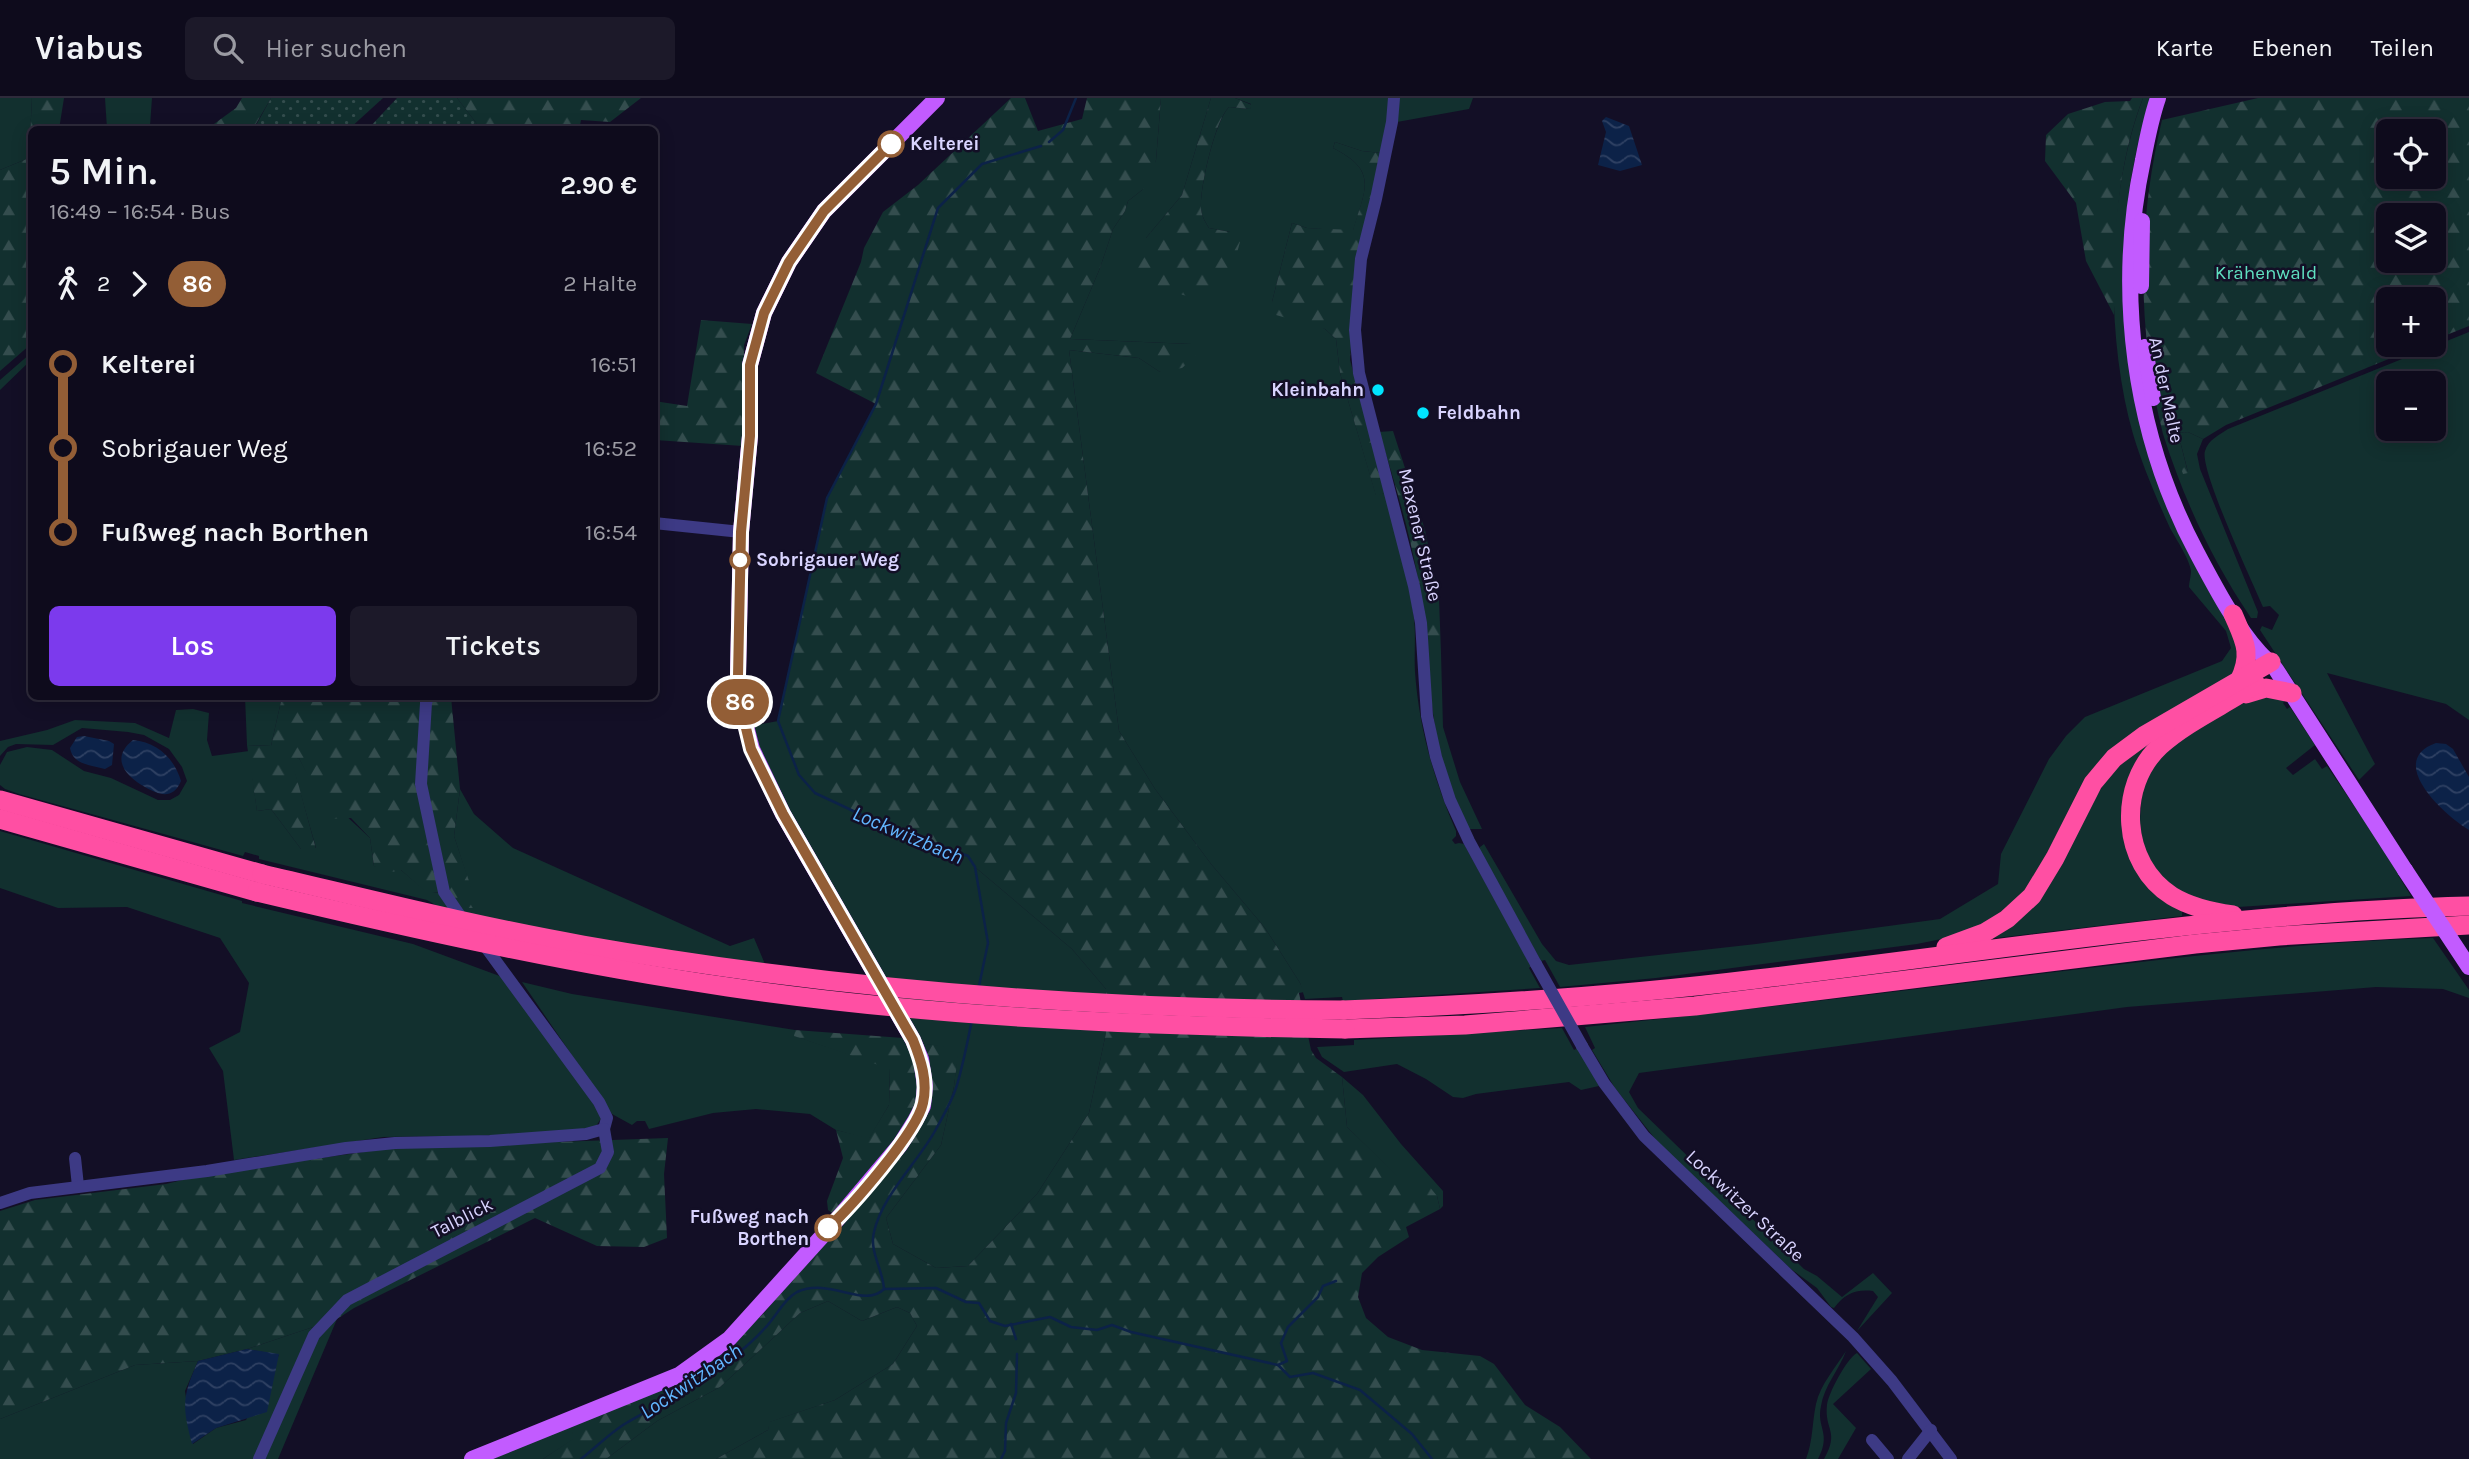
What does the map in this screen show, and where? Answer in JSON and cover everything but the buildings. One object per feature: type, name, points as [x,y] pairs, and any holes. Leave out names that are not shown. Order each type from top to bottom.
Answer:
[{"type":"highway","points":[[2233,614],[2247,654],[2237,690]]},
{"type":"highway","points":[[2262,919],[2214,912],[2171,895],[2161,887],[2143,867],[2133,842],[2130,800],[2144,765],[2161,745],[2274,667]]},
{"type":"highway","points":[[1913,959],[1984,933],[2007,919],[2032,896],[2093,783],[2114,758],[2144,735],[2237,690],[2266,688],[2292,693]]},
{"type":"highway","points":[[0,800],[259,883]]},
{"type":"highway","points":[[0,819],[259,883],[557,940],[796,977],[1006,997],[1221,1009],[1344,1020],[1465,1024],[1695,1006],[2195,944],[2306,934],[2469,925]]},
{"type":"highway","points":[[1344,1020],[1466,1005],[1596,996],[2262,919],[2469,906]]},
{"type":"main road","points":[[472,1459],[680,1375],[729,1339],[788,1276],[900,1145],[923,1106],[925,1086],[921,1059],[913,1040],[783,814],[751,749],[740,703],[738,676],[741,532],[750,436],[750,365],[764,313],[789,262],[824,211],[937,98]]},
{"type":"main road","name":"An der Malte","points":[[2158,98],[2152,114],[2137,187],[2130,245],[2130,317],[2138,378],[2152,437],[2171,494],[2196,551],[2233,614],[2292,693],[2469,967]]},
{"type":"main road","name":"An der Malte","points":[[2166,98],[2152,150],[2142,219],[2140,317],[2156,417],[2188,511],[2222,580],[2267,647],[2274,667]]},
{"type":"street","name":"Maxener Straße","points":[[1394,98],[1392,122],[1361,258],[1355,330],[1359,373],[1415,586],[1421,623],[1427,716],[1436,757],[1450,800],[1469,841],[1536,964]]},
{"type":"street","points":[[658,523],[741,532]]},
{"type":"street","points":[[0,1203],[30,1193],[206,1171],[346,1148],[395,1143],[490,1141],[586,1134],[604,1129],[607,1118],[599,1102],[444,892],[421,784],[427,700]]},
{"type":"street","name":"Lockwitzer Straße","points":[[1536,964],[1604,1083],[1644,1136],[1839,1323],[1892,1381],[1951,1459]]},
{"type":"street","name":"Talblick","points":[[259,1459],[314,1335],[347,1300],[600,1168],[608,1152],[604,1129]]},
{"type":"street","points":[[75,1158],[78,1186]]},
{"type":"street","points":[[1908,1459],[1930,1430]]},
{"type":"street","points":[[1872,1440],[1888,1459]]},
{"type":"green space","points":[[0,98],[32,98],[31,126],[28,126],[28,158],[0,170]]},
{"type":"green space","points":[[32,98],[64,98],[59,126],[31,126]]},
{"type":"green space","points":[[105,98],[152,98],[150,126],[107,126]]},
{"type":"green space","points":[[242,98],[271,98],[255,126],[211,126],[236,108]]},
{"type":"green space","points":[[271,98],[383,98],[352,126],[256,126]]},
{"type":"green space","points":[[397,98],[457,98],[479,126],[371,126]]},
{"type":"green space","points":[[457,98],[641,98],[610,122],[581,120],[580,126],[479,126]]},
{"type":"green space","points":[[1011,98],[1025,98],[1038,131],[1082,119],[1087,98],[1161,98],[1156,160],[1151,178],[1142,190],[1128,201],[1113,229],[1070,339],[1191,344],[1196,356],[1182,368],[1160,372],[1139,358],[1069,350],[1119,731],[1155,789],[1211,864],[1265,928],[1300,983],[1304,992],[1299,993],[1311,1050],[1316,1058],[1342,1077],[1347,1127],[1406,1184],[1424,1180],[1437,1196],[1440,1209],[1406,1227],[1409,1237],[1378,1257],[1362,1273],[1358,1297],[1366,1318],[1388,1337],[1422,1350],[1480,1356],[1494,1364],[1525,1405],[1560,1427],[1591,1459],[716,1459],[768,1430],[769,1422],[835,1400],[893,1364],[917,1326],[910,1313],[897,1307],[862,1321],[828,1301],[800,1313],[720,1387],[657,1421],[606,1459],[543,1459],[573,1439],[571,1424],[734,1343],[765,1312],[917,1128],[918,1043],[959,1048],[954,1086],[941,1145],[886,1218],[893,1244],[936,1268],[968,1266],[1037,1194],[1089,1113],[1106,1033],[1106,989],[1072,949],[975,867],[968,856],[881,824],[815,793],[799,775],[778,721],[827,498],[876,404],[816,373],[861,262],[864,248],[883,212],[918,185]]},
{"type":"green space","points":[[1161,98],[1211,98],[1182,195],[1146,238],[1230,232],[1209,228],[1202,213],[1201,198],[1209,155],[1224,114],[1229,107],[1250,109],[1251,104],[1235,98],[1388,98],[1388,121],[1381,153],[1362,151],[1335,142],[1333,148],[1348,156],[1363,173],[1364,192],[1353,231],[1307,228],[1292,223],[1272,302],[1325,329],[1336,339],[1340,373],[1376,495],[1385,493],[1406,571],[1414,618],[1415,672],[1420,713],[1434,773],[1456,831],[1452,840],[1455,844],[1464,844],[1531,966],[1529,968],[1540,988],[1343,1001],[1342,997],[1305,999],[1300,983],[1265,928],[1211,864],[1155,789],[1119,731],[1069,350],[1139,358],[1160,372],[1191,344],[1070,339],[1113,229],[1128,201],[1142,190],[1156,160]]},
{"type":"green space","points":[[1211,98],[1235,98],[1252,105],[1250,109],[1229,107],[1224,114],[1209,154],[1201,197],[1202,213],[1209,228],[1230,232],[1240,242],[1230,278],[1212,289],[1190,297],[1149,285],[1135,268],[1146,238],[1182,195]]},
{"type":"green space","points":[[1398,98],[1473,98],[1469,109],[1397,122]]},
{"type":"green space","points":[[2132,98],[2143,98],[2127,151],[2118,205],[2114,315],[2086,261],[2076,203],[2045,161],[2046,135],[2068,114],[2105,102],[2130,101]]},
{"type":"green space","points":[[2143,98],[2151,98],[2130,184],[2124,243],[2142,423],[2241,641],[2235,677],[2122,746],[2018,903],[1966,934],[1917,944],[1656,978],[1560,987],[1545,960],[1541,961],[1480,851],[1484,844],[1542,944],[1556,961],[1569,965],[1756,944],[1940,919],[1998,884],[2001,854],[2049,759],[2085,717],[2222,661],[2231,648],[2226,631],[2189,587],[2190,566],[2170,528],[2145,469],[2124,395],[2114,310],[2116,221],[2131,136]]},
{"type":"green space","name":"Krähenwald","points":[[2258,98],[2469,98],[2469,326],[2446,335],[2446,287],[2376,287],[2376,357],[2393,357],[2226,425],[2203,439],[2188,432],[2178,433],[2188,473],[2183,474],[2169,434],[2163,434],[2148,355],[2143,277],[2144,238],[2162,120]]},
{"type":"green space","points":[[1335,142],[1362,151],[1381,153],[1352,329],[1350,360],[1385,493],[1376,496],[1340,373],[1336,339],[1325,329],[1276,315],[1272,302],[1292,223],[1307,228],[1353,230],[1365,182],[1357,165],[1348,156],[1333,148]]},
{"type":"green space","points":[[28,158],[28,347],[0,371],[0,170]]},
{"type":"green space","points":[[701,320],[752,324],[744,345],[743,446],[658,440],[658,402],[687,406]]},
{"type":"green space","points":[[2469,332],[2469,720],[2446,704],[2327,673],[2375,764],[2359,780],[2260,630],[2262,626],[2272,630],[2279,615],[2270,606],[2263,607],[2218,502],[2205,462],[2205,451],[2214,438],[2228,429],[2407,357],[2446,357],[2446,341]]},
{"type":"green space","points":[[28,356],[28,363],[0,390],[0,380]]},
{"type":"green space","points":[[1393,431],[1425,530],[1439,599],[1441,653],[1427,653],[1416,569],[1379,432]]},
{"type":"green space","points":[[2188,432],[2203,439],[2197,454],[2200,469],[2258,612],[2257,618],[2251,618],[2212,552],[2180,482],[2163,434],[2168,433],[2188,472],[2178,433]]},
{"type":"green space","points":[[1427,653],[1441,653],[1443,727],[1460,782],[1482,829],[1468,829],[1443,764],[1434,722]]},
{"type":"green space","points":[[2264,693],[2285,700],[2283,703],[2287,709],[2290,707],[2315,745],[2286,768],[2293,775],[2315,759],[2322,769],[2327,766],[2400,873],[2398,875],[2411,896],[2238,907],[2188,898],[2156,874],[2139,842],[2142,783],[2165,748],[2237,704]]},
{"type":"green space","points":[[245,700],[281,700],[271,746],[247,745]]},
{"type":"green space","points":[[281,700],[451,700],[460,789],[454,836],[478,908],[458,908],[448,893],[426,892],[401,870],[387,873],[374,866],[370,838],[351,818],[329,819],[299,758],[292,761],[316,849],[301,849],[271,809],[257,811],[247,745],[271,746]]},
{"type":"green space","points":[[193,709],[209,713],[207,740],[212,756],[249,751],[257,811],[271,809],[301,849],[316,848],[291,760],[299,758],[314,786],[370,838],[374,866],[401,870],[426,891],[439,893],[456,917],[427,900],[259,859],[259,856],[245,852],[243,856],[19,794],[0,785],[0,765],[7,752],[27,747],[52,750],[84,771],[111,778],[158,800],[170,800],[179,795],[187,781],[182,767],[169,749],[144,735],[82,728],[53,745],[16,744],[8,747],[0,756],[0,741],[75,720],[135,723],[169,738],[176,710]]},
{"type":"green space","points":[[778,721],[783,735],[857,812],[881,824],[968,856],[975,867],[1072,949],[1106,989],[1106,1033],[1089,1113],[1037,1194],[968,1266],[936,1268],[893,1244],[886,1218],[941,1145],[954,1086],[958,1049],[918,1043],[767,772],[752,726]]},
{"type":"green space","points":[[2176,726],[2123,819],[2182,908],[2182,916],[1988,939],[2070,840],[2117,762]]},
{"type":"green space","points":[[460,789],[474,814],[513,848],[730,946],[754,938],[770,976],[504,932],[458,908],[477,908],[454,836]]},
{"type":"green space","points":[[0,831],[242,903],[413,944],[505,978],[602,1117],[596,1126],[583,1131],[522,1135],[383,1137],[234,1160],[223,1071],[209,1048],[240,1032],[249,983],[220,938],[127,907],[58,908],[0,888]]},
{"type":"green space","points":[[2433,938],[2469,990],[2469,998],[2443,989],[2376,987],[2127,1007],[1639,1073],[1629,1092],[1638,1108],[1804,1269],[1842,1297],[1873,1273],[1892,1293],[1857,1331],[1878,1297],[1873,1291],[1851,1294],[1834,1308],[1831,1307],[1817,1288],[1791,1269],[1660,1145],[1615,1088],[1592,1050],[1595,1048],[1585,1027],[2212,954]]},
{"type":"green space","points":[[522,982],[572,994],[795,1030],[795,1036],[890,1068],[889,1105],[869,1139],[836,1130],[810,1114],[756,1109],[713,1113],[649,1129],[645,1121],[637,1121],[632,1125],[612,1114]]},
{"type":"green space","points":[[1562,1028],[1574,1050],[1578,1048],[1599,1086],[1581,1090],[1569,1082],[1463,1098],[1453,1097],[1397,1064],[1344,1072],[1322,1057],[1317,1047],[1354,1045],[1354,1040]]},
{"type":"green space","points":[[795,1030],[903,1038],[917,1073],[916,1101],[910,1119],[887,1154],[835,1215],[828,1210],[827,1201],[843,1158],[836,1130],[869,1138],[889,1105],[890,1069],[794,1036]]},
{"type":"green space","points":[[1342,1077],[1363,1095],[1401,1144],[1443,1191],[1443,1206],[1440,1209],[1437,1196],[1406,1185],[1347,1127]]},
{"type":"green space","points":[[668,1138],[664,1174],[667,1238],[644,1247],[597,1246],[535,1218],[337,1319],[247,1349],[198,1361],[135,1365],[0,1419],[0,1211],[35,1200],[166,1184],[207,1174],[392,1148]]},
{"type":"green space","points":[[828,1301],[862,1321],[897,1307],[910,1313],[917,1326],[893,1364],[835,1400],[770,1422],[768,1430],[716,1459],[606,1459],[657,1421],[720,1387],[800,1313]]},
{"type":"green space","points":[[337,1319],[278,1459],[0,1459],[0,1419],[135,1365],[198,1361],[185,1391],[193,1444],[216,1428],[246,1420],[279,1355],[247,1349]]},
{"type":"green space","points":[[1846,1351],[1823,1399],[1820,1414],[1824,1437],[1822,1450],[1818,1459],[1806,1459],[1818,1397]]},
{"type":"green space","points":[[1857,1353],[1871,1369],[1833,1404],[1856,1428],[1838,1459],[1824,1459],[1831,1442],[1828,1400],[1843,1369]]},
{"type":"green space","points":[[571,1424],[574,1439],[543,1459],[484,1459]]},
{"type":"water","points":[[1606,117],[1629,126],[1642,165],[1620,171],[1598,165],[1606,132],[1602,121]]},
{"type":"water","points":[[84,736],[114,744],[112,765],[105,769],[75,758],[70,748],[77,737]]},
{"type":"water","points":[[133,740],[150,744],[169,758],[181,781],[174,791],[165,794],[155,792],[138,783],[126,772],[121,760],[122,753]]},
{"type":"water","points":[[2436,743],[2446,744],[2453,749],[2469,777],[2469,830],[2434,801],[2417,774],[2416,762],[2422,751]]},
{"type":"water","points":[[247,1349],[279,1354],[267,1412],[216,1428],[192,1444],[185,1402],[198,1361]]},
{"type":"waterway","name":"Lockwitzbach","points":[[1049,142],[1063,130],[1076,98]]},
{"type":"waterway","name":"Lockwitzbach","points":[[979,986],[988,943],[975,867],[968,856],[881,824],[815,793],[799,775],[778,721],[827,498],[876,404],[938,208],[982,164],[1041,146]]},
{"type":"waterway","name":"Lockwitzbach","points":[[581,1459],[623,1425],[724,1364],[759,1335],[788,1299],[797,1292],[822,1288],[867,1296],[884,1289],[873,1246],[878,1219],[892,1193],[928,1143],[949,1105],[958,1080],[972,1020]]},
{"type":"waterway","points":[[1278,1365],[1287,1361],[1281,1343],[1288,1327],[1318,1297],[1323,1286],[1336,1281]]},
{"type":"waterway","points":[[884,1289],[936,1288],[966,1302],[979,1303],[990,1321],[1005,1326],[1050,1317],[1071,1327],[1097,1330],[1112,1325],[1131,1332],[1278,1365],[1290,1377],[1313,1373],[1360,1390],[1412,1434],[1432,1459]]},
{"type":"waterway","points":[[1011,1324],[1016,1339]]},
{"type":"waterway","points":[[1001,1459],[1005,1451],[1006,1423],[1016,1393],[1017,1354]]},
{"type":"bus line","name":"86","points":[[828,1228],[900,1145],[923,1106],[925,1086],[921,1059],[913,1040],[783,814],[751,749],[746,730],[738,676],[741,532],[750,436],[750,365],[764,313],[789,262],[824,211],[891,144]]},
{"type":"place","name":"Kelterei","points":[[891,144]]},
{"type":"place","name":"Kleinbahn","points":[[1378,390]]},
{"type":"place","name":"Feldbahn","points":[[1423,413]]},
{"type":"place","name":"Sobrigauer Weg","points":[[740,560]]},
{"type":"place","name":"Fußweg nach Borthen","points":[[828,1228]]}]
